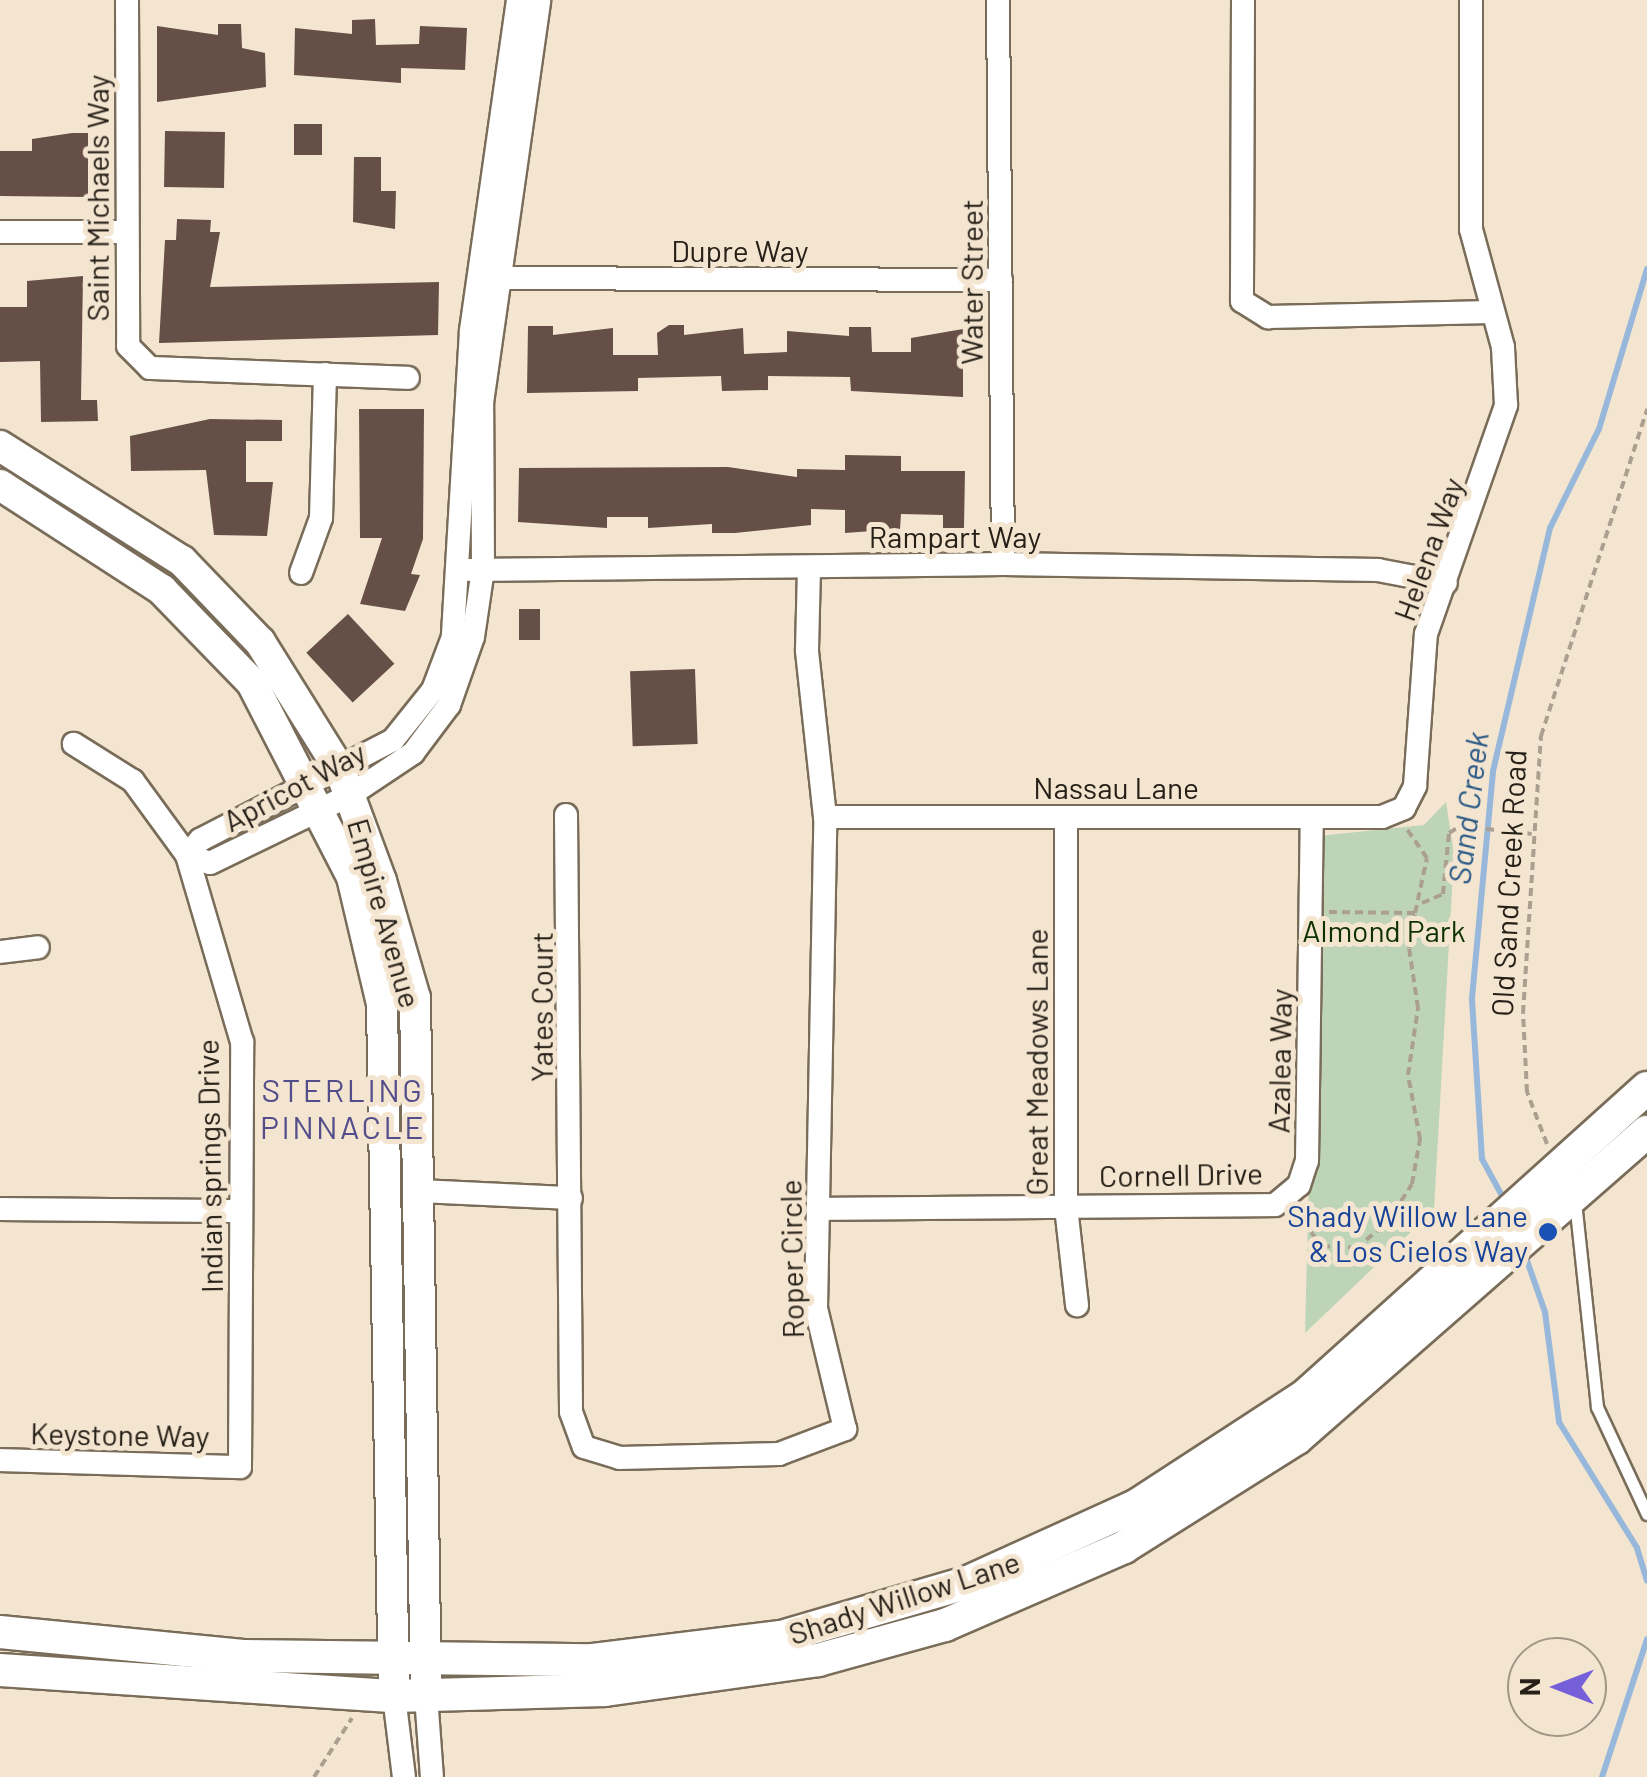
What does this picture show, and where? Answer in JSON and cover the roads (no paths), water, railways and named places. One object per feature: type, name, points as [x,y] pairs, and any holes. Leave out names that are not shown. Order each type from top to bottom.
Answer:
[{"type":"main road","name":"Shady Willow Lane","points":[[0,1670],[410,1696],[702,1682],[818,1660],[999,1586],[1124,1547],[1250,1471],[1379,1372],[1488,1251],[1555,1191],[1647,1088]]},
{"type":"main road","name":"Shady Willow Lane","points":[[1555,1191],[1647,1132]]},
{"type":"main road","name":"Shady Willow Lane","points":[[0,1632],[244,1656],[409,1659],[682,1654],[999,1586]]},
{"type":"street","name":"Saint Michaels Way","points":[[127,0],[128,346],[150,368],[408,378]]},
{"type":"street","name":"Apricot Way","points":[[187,855],[210,863],[317,796],[413,753],[449,706],[474,637],[473,570],[489,279],[518,0]]},
{"type":"street","name":"Apricot Way","points":[[489,279],[540,0]]},
{"type":"street","name":"Water Street","points":[[998,0],[1003,564]]},
{"type":"street","points":[[1243,0],[1242,301],[1268,317],[1492,312]]},
{"type":"street","name":"Helena Way","points":[[1399,811],[1415,786],[1426,634],[1506,405],[1492,312],[1471,229],[1471,0]]},
{"type":"street","points":[[0,232],[128,232]]},
{"type":"street","name":"Dupre Way","points":[[489,279],[1000,280]]},
{"type":"street","points":[[301,572],[321,518],[325,374]]},
{"type":"street","name":"Empire Avenue","points":[[0,446],[182,562],[260,642],[345,782],[415,998],[420,1191],[409,1659]]},
{"type":"street","name":"Empire Avenue","points":[[0,485],[162,590],[252,683],[317,796],[367,925],[382,1004],[409,1659],[404,1777]]},
{"type":"street","name":"Rampart Way","points":[[473,570],[1003,564],[1378,570],[1446,582]]},
{"type":"street","name":"Roper Circle","points":[[571,1198],[571,1412],[584,1447],[619,1458],[779,1454],[845,1430],[816,1308],[825,817],[809,683],[809,567]]},
{"type":"street","name":"Indian springs Drive","points":[[74,744],[133,780],[187,855],[242,1042],[240,1467]]},
{"type":"street","name":"Nassau Lane","points":[[825,817],[1312,817],[1399,811]]},
{"type":"street","name":"Yates Court","points":[[566,815],[571,1198]]},
{"type":"street","name":"Great Meadows Lane","points":[[1066,817],[1066,1207],[1077,1305]]},
{"type":"street","name":"Azalea Way","points":[[1292,1191],[1308,1161],[1312,817]]},
{"type":"street","points":[[0,952],[38,947]]},
{"type":"street","points":[[420,1191],[571,1198]]},
{"type":"street","name":"Cornell Drive","points":[[818,1209],[1275,1205],[1292,1191]]},
{"type":"street","points":[[0,1209],[241,1212]]},
{"type":"street","name":"Keystone Way","points":[[0,1460],[240,1467]]},
{"type":"street","name":"Empire Avenue","points":[[410,1696],[432,1777]]},
{"type":"lane","points":[[1555,1191],[1597,1407],[1647,1514]]},
{"type":"waterway","name":"Sand Creek","points":[[1506,1203],[1482,1159],[1472,998],[1493,771],[1550,528],[1599,429],[1647,269]]},
{"type":"waterway","name":"Sand Creek","points":[[1524,1252],[1545,1312],[1559,1422],[1637,1548],[1647,1580]]},
{"type":"waterway","name":"Sand Creek","points":[[1602,1777],[1647,1639]]},
{"type":"place","name":"Shady Willow Lane & Los Cielos Way","points":[[1548,1232]]},
{"type":"district","name":"STERLING PINNACLE","points":[[343,1108]]},
{"type":"park label","name":"Almond Park","points":[[1384,930]]}]
